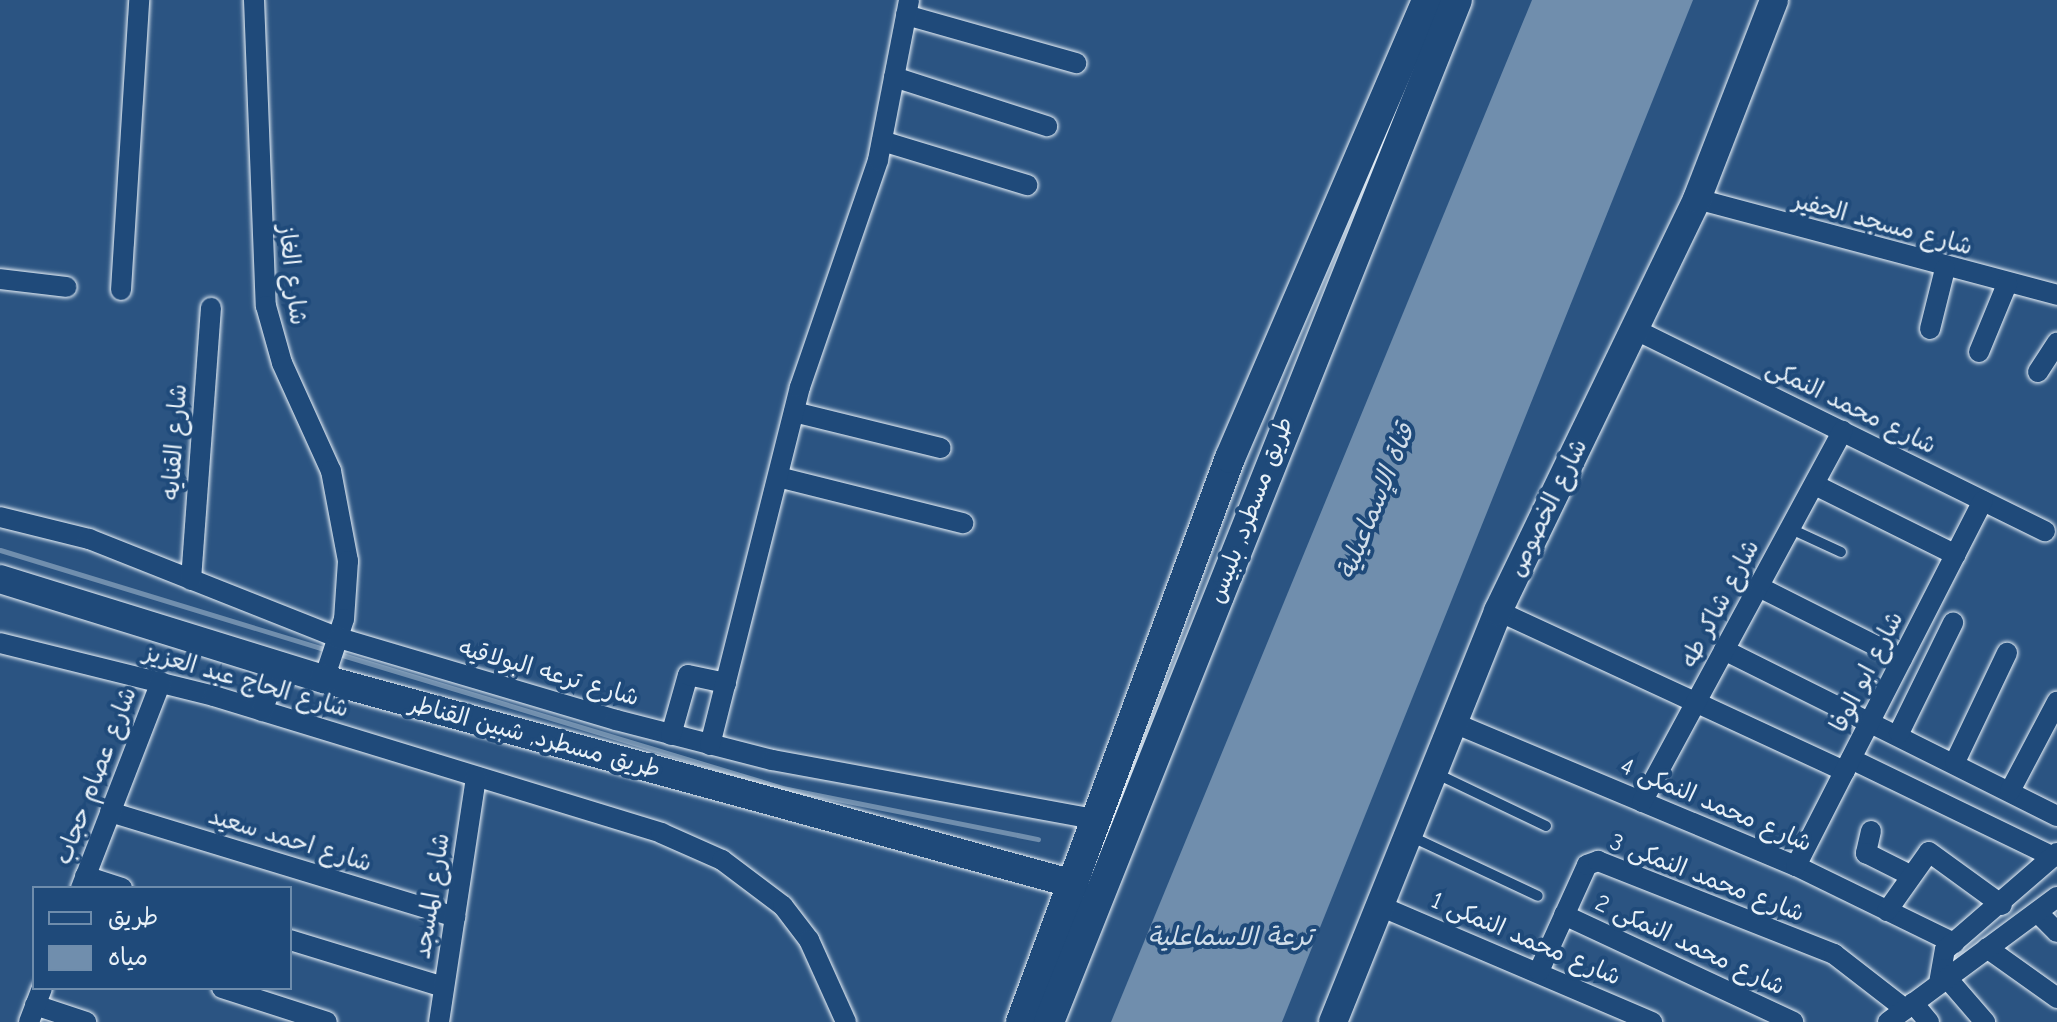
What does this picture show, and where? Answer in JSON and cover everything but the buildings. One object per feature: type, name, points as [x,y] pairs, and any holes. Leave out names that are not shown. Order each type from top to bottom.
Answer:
[{"type":"main road","name":"طريق مسطرد, بلبيس","points":[[1049,1022],[1457,0]]},
{"type":"main road","name":"شارع الخصوص","points":[[1333,1022],[1498,611],[1697,199],[1774,0]]},
{"type":"main road","name":"طريق مسطرد, بلبيس","points":[[1021,1022],[1100,820],[1230,458],[1422,2]]},
{"type":"main road","name":"طريق مسطرد, شبين القناطر","points":[[0,579],[324,679],[1074,884]]},
{"type":"street","points":[[121,290],[139,0]]},
{"type":"street","name":"شارع الغاز","points":[[254,0],[266,306],[341,511],[348,580],[339,638],[324,679]]},
{"type":"street","points":[[710,745],[794,412],[882,141],[908,7],[1076,63]]},
{"type":"street","points":[[894,77],[1047,126]]},
{"type":"street","points":[[882,141],[1027,185]]},
{"type":"street","name":"شارع مسجد الحفير","points":[[1697,199],[1945,269],[2057,295]]},
{"type":"street","points":[[1930,329],[1945,269]]},
{"type":"street","points":[[0,279],[67,287]]},
{"type":"street","points":[[1979,352],[2007,284]]},
{"type":"street","name":"شارع القنايه","points":[[191,580],[211,308]]},
{"type":"street","name":"شارع محمد النمكى","points":[[1634,329],[2045,531]]},
{"type":"street","points":[[2038,372],[2057,343]]},
{"type":"street","points":[[794,412],[941,448]]},
{"type":"street","name":"شارع شاكر طه","points":[[1642,802],[1843,431]]},
{"type":"street","points":[[778,477],[963,523]]},
{"type":"street","points":[[1815,485],[1956,555]]},
{"type":"street","name":"شارع ابو الوفا","points":[[1796,866],[1983,501]]},
{"type":"street","name":"شارع ترعه البولاقيه","points":[[0,517],[89,539],[339,638],[671,735],[1100,820]]},
{"type":"street","points":[[1759,587],[1902,659]]},
{"type":"street","points":[[1498,611],[1696,703],[2055,855],[2002,905],[1954,943],[1939,960],[1942,980],[1985,1022]]},
{"type":"street","points":[[1899,733],[1953,623]]},
{"type":"street","name":"شارع الحاج عبد العزيز","points":[[0,643],[161,682],[262,711],[661,833],[722,860],[783,906],[809,940],[846,1022]]},
{"type":"street","points":[[1724,650],[1872,719],[2057,816]]},
{"type":"street","points":[[1955,762],[2007,653]]},
{"type":"street","points":[[262,711],[280,664]]},
{"type":"street","points":[[671,735],[688,675],[726,683]]},
{"type":"street","name":"شارع عصام حجاب","points":[[83,882],[161,682]]},
{"type":"street","points":[[2010,791],[2052,726],[2057,702]]},
{"type":"street","name":"شارع محمد النمكى 4","points":[[1454,723],[1796,866],[1954,943]]},
{"type":"street","name":"شارع المسجد","points":[[439,1022],[476,777]]},
{"type":"street","name":"شارع احمد سعيد","points":[[110,812],[455,917]]},
{"type":"street","points":[[1871,831],[1866,853],[1910,875]]},
{"type":"street","points":[[1887,911],[1926,852],[1935,853],[2002,905]]},
{"type":"street","name":"شارع محمد النمكى 3","points":[[1539,971],[1587,865],[1601,861],[1834,954],[1929,1022]]},
{"type":"street","points":[[83,882],[109,886]]},
{"type":"street","points":[[1888,1022],[2057,897]]},
{"type":"street","name":"شارع محمد النمكى 1","points":[[1380,906],[1539,971],[1652,1022]]},
{"type":"street","points":[[2038,913],[2057,932]]},
{"type":"street","name":"شارع محمد النمكى 2","points":[[1564,915],[1793,1022]]},
{"type":"street","points":[[292,941],[444,987]]},
{"type":"street","points":[[1987,948],[2057,998]]},
{"type":"street","points":[[228,990],[327,1022]]},
{"type":"street","points":[[35,1005],[86,1022]]},
{"type":"lane","points":[[1791,529],[1841,552]]},
{"type":"lane","points":[[1433,773],[1546,826]]},
{"type":"lane","points":[[1408,836],[1538,896]]},
{"type":"water","name":"ترعة الاسماعلية","points":[[1532,0],[1693,0],[1282,1022],[1111,1022]]},
{"type":"waterway","points":[[0,550],[330,651]]},
{"type":"waterway","points":[[339,654],[782,788],[1038,839]]},
{"type":"water label","name":"قناة الإسماعيلية","points":[[1377,502]]}]
